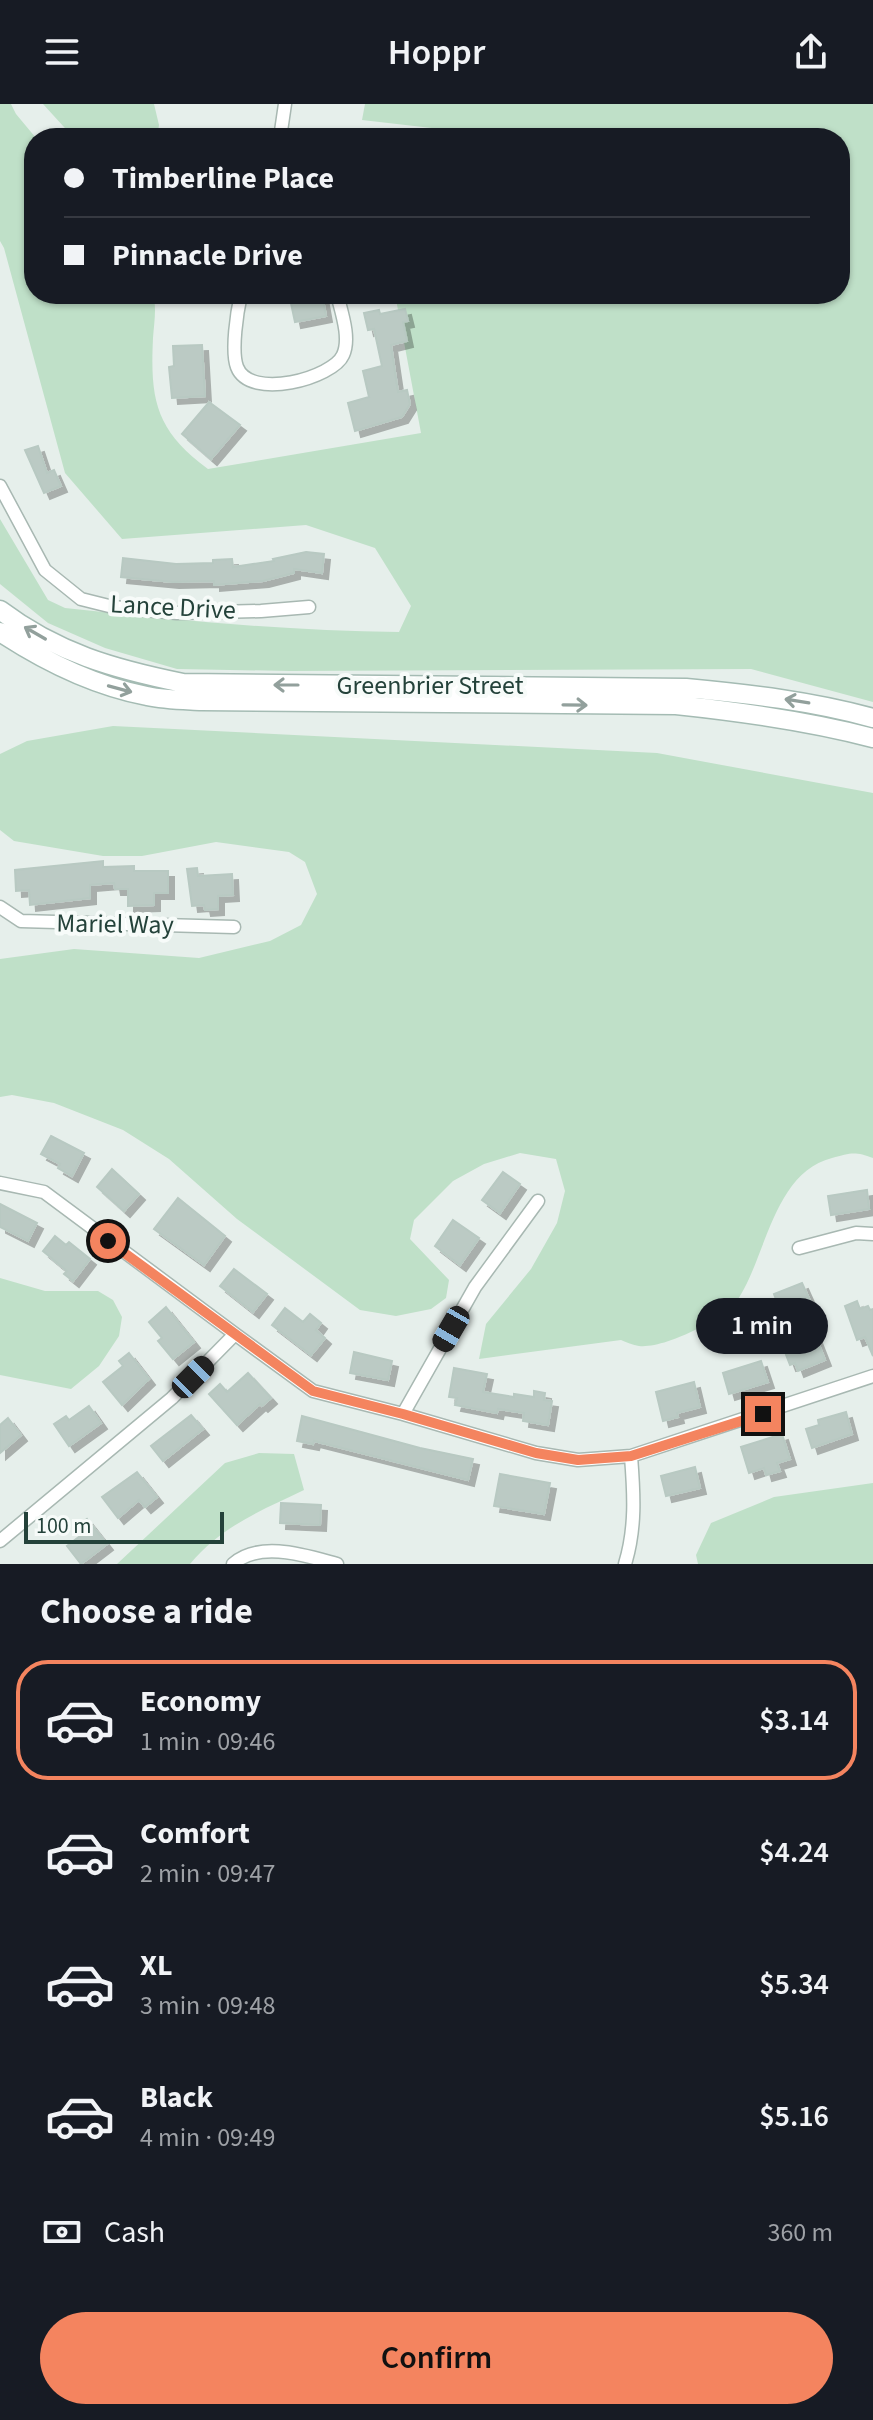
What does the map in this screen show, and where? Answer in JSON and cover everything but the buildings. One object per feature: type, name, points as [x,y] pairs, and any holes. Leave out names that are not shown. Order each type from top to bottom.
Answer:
[{"type":"main road","name":"Greenbrier Street","points":[[0,610],[66,651],[119,670],[183,683],[686,688],[792,700],[835,707],[873,718]]},
{"type":"main road","name":"Greenbrier Street","points":[[0,632],[69,670],[108,686],[149,697],[202,701],[676,705],[821,724],[873,738]]},
{"type":"street","points":[[281,128],[285,104]]},
{"type":"street","points":[[238,304],[237,368],[250,382],[271,386],[319,374],[342,358],[345,348],[344,323],[339,304]]},
{"type":"street","name":"Lance Drive","points":[[0,486],[45,570],[81,599],[113,607],[177,613],[309,607]]},
{"type":"street","name":"Mariel Way","points":[[0,907],[21,921],[234,927]]},
{"type":"street","points":[[0,1183],[44,1192],[313,1391],[536,1453],[578,1460],[631,1456],[873,1376]]},
{"type":"street","points":[[403,1414],[475,1287],[538,1201]]},
{"type":"street","points":[[799,1248],[856,1233],[873,1234]]},
{"type":"street","points":[[0,1541],[172,1398],[235,1334]]},
{"type":"street","points":[[625,1564],[635,1511],[631,1456]]},
{"type":"street","points":[[233,1564],[253,1553],[295,1553],[337,1564]]},
{"type":"green space","points":[[0,104],[11,104],[28,128],[24,128],[24,304],[154,304],[152,360],[155,397],[167,427],[177,441],[208,469],[421,433],[397,304],[850,304],[850,128],[432,128],[362,120],[365,104],[873,104],[873,702],[751,669],[177,669],[105,648],[48,623],[0,584],[0,519],[48,600],[65,608],[273,627],[399,632],[411,606],[375,548],[306,525],[122,539],[65,473],[0,241]]},
{"type":"green space","points":[[43,104],[154,104],[159,125],[159,128],[65,128]]},
{"type":"green space","points":[[113,726],[657,753],[873,793],[873,1158],[852,1154],[832,1158],[813,1166],[797,1180],[774,1216],[749,1279],[733,1305],[709,1322],[664,1343],[639,1346],[621,1340],[479,1359],[486,1324],[531,1269],[557,1223],[565,1191],[556,1159],[520,1153],[484,1164],[453,1181],[414,1220],[410,1239],[449,1280],[446,1298],[431,1309],[396,1316],[360,1310],[237,1219],[169,1159],[123,1130],[54,1103],[12,1095],[0,1097],[0,959],[74,949],[199,958],[270,941],[301,925],[317,894],[305,862],[289,852],[216,842],[142,856],[103,856],[14,841],[0,830],[0,754],[27,741]]},
{"type":"green space","points":[[0,1278],[45,1291],[98,1291],[113,1300],[122,1317],[119,1336],[99,1366],[71,1389],[0,1375]]},
{"type":"green space","points":[[259,1453],[294,1454],[304,1490],[229,1529],[190,1564],[117,1564],[225,1463]]},
{"type":"green space","points":[[873,1483],[873,1564],[698,1564],[696,1555],[711,1523],[774,1497]]},
{"type":"route","points":[[108,1241],[313,1391],[536,1453],[578,1460],[631,1456],[763,1414]]}]
